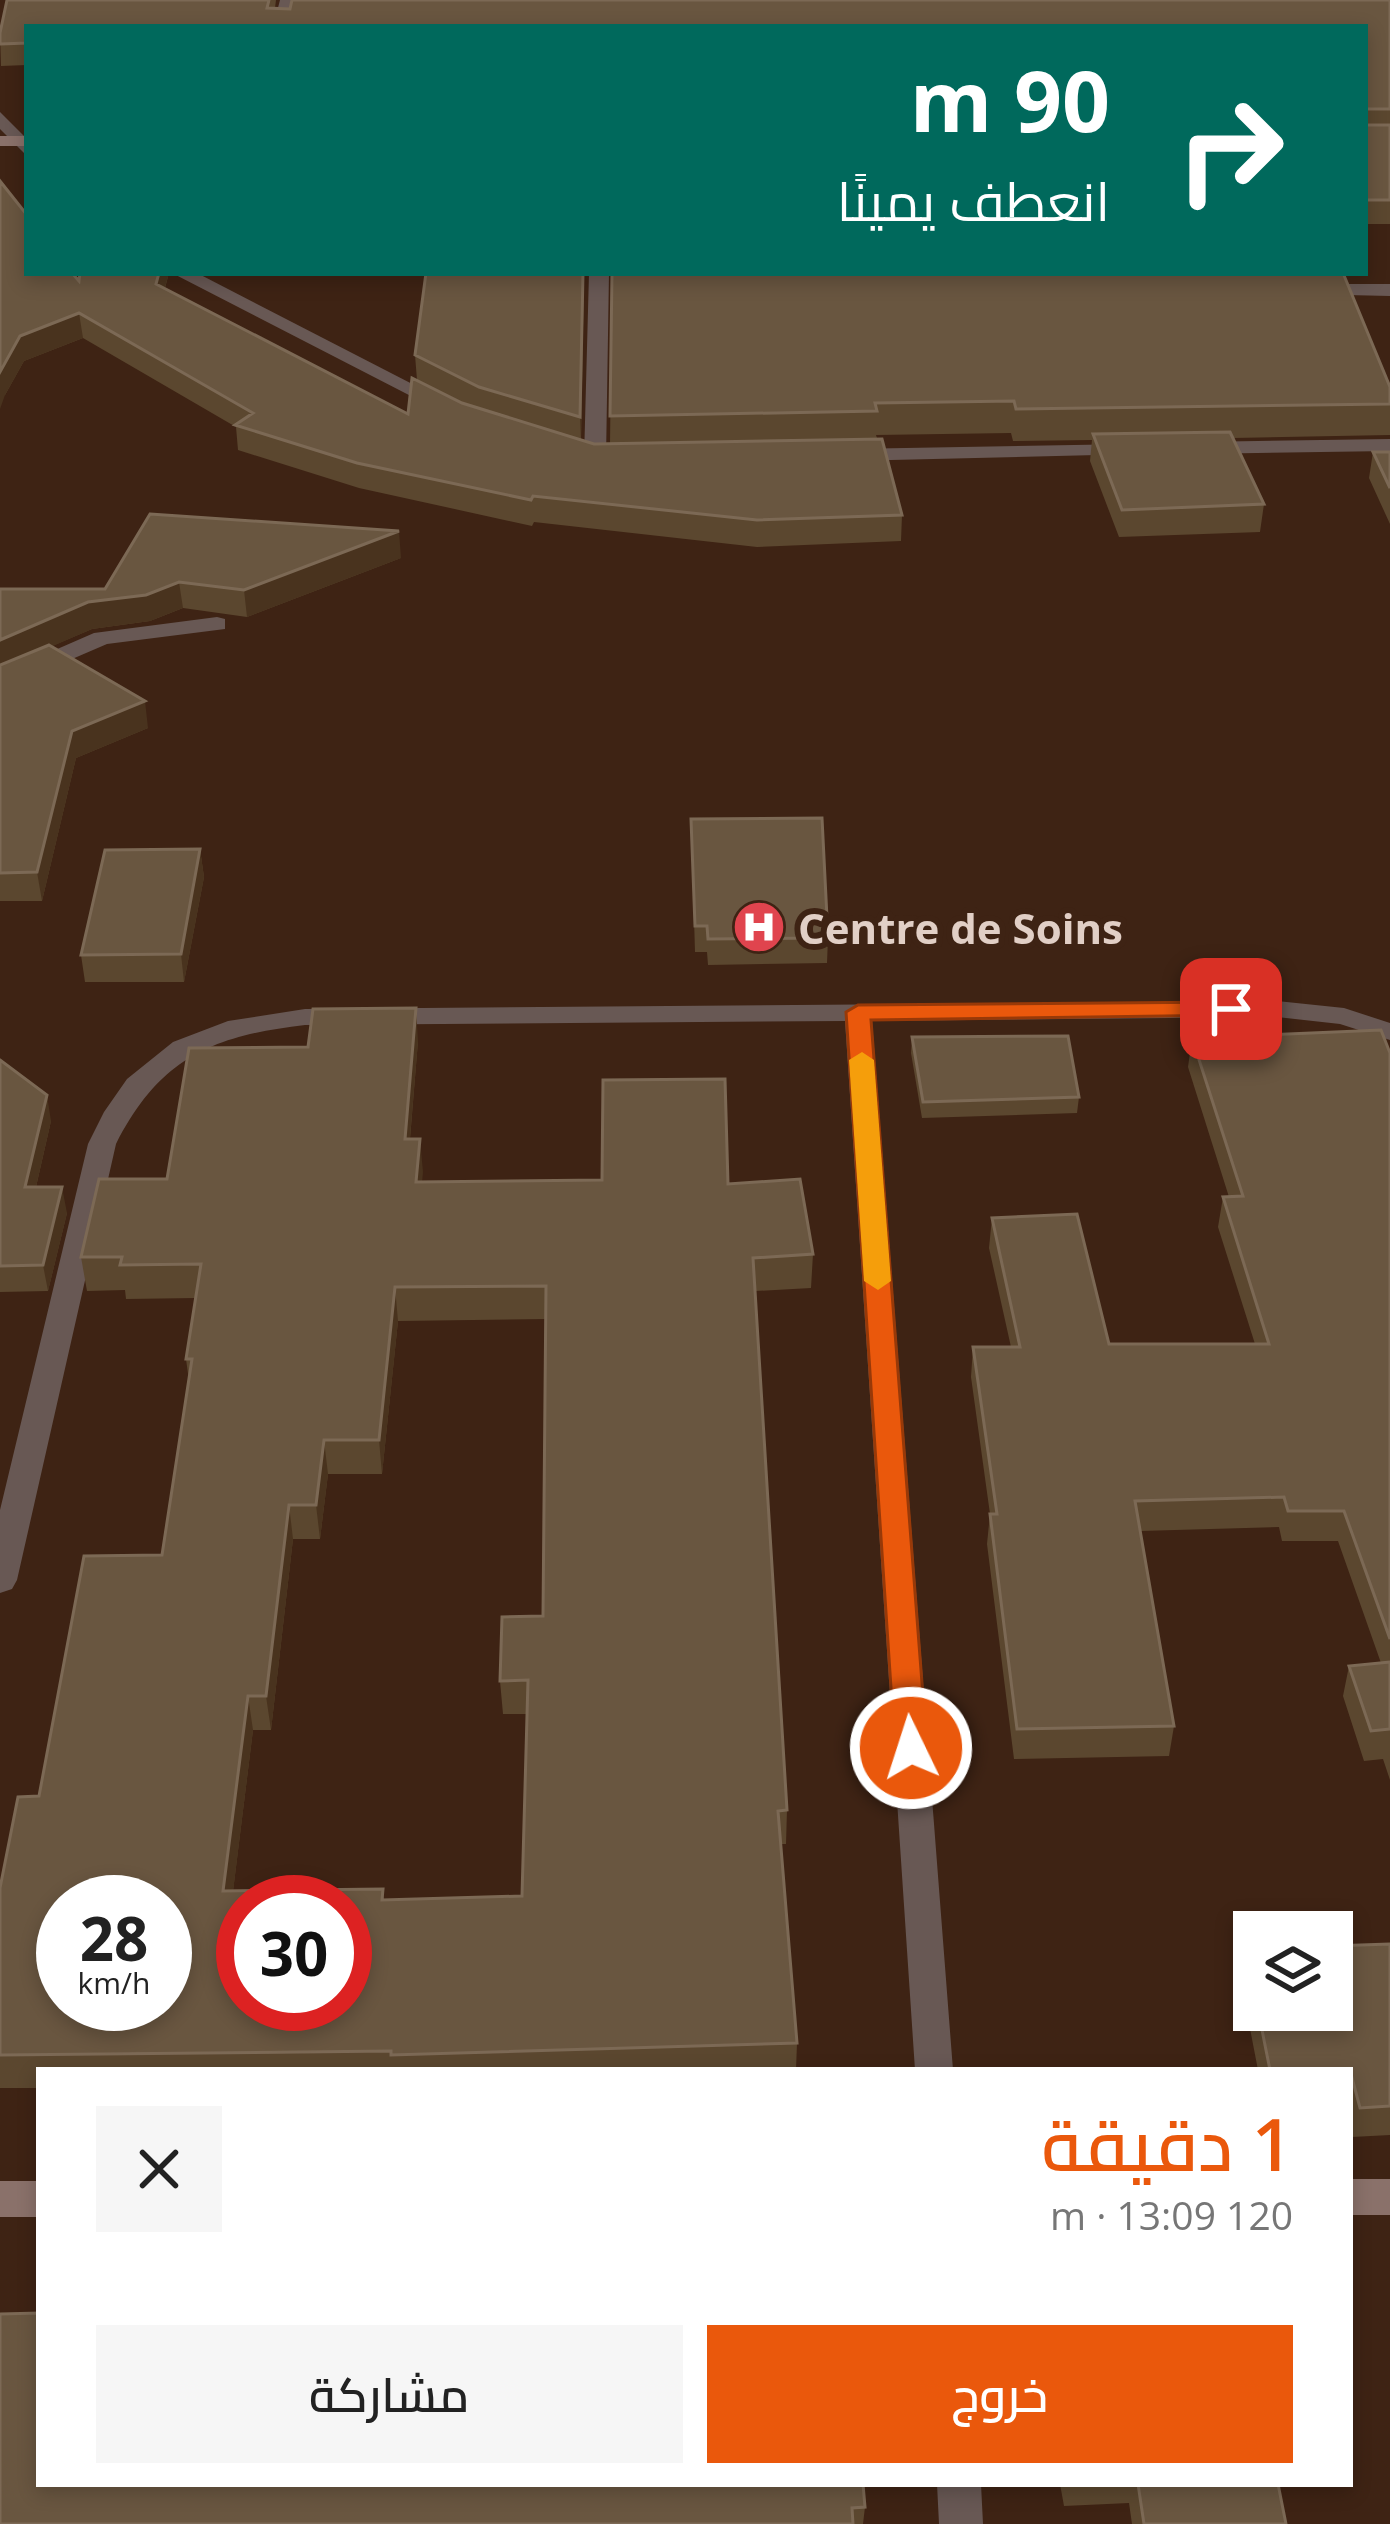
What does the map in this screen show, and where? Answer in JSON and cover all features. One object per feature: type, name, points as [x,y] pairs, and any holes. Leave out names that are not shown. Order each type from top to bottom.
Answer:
[{"type":"main road","points":[[1353,2197],[1390,2197]]},
{"type":"main road","points":[[0,2199],[36,2199]]},
{"type":"street","points":[[0,117],[18,144]]},
{"type":"street","points":[[188,276],[472,420]]},
{"type":"street","points":[[618,459],[584,456],[601,282],[626,290]]},
{"type":"street","points":[[1294,290],[1390,290]]},
{"type":"street","points":[[1180,449],[1390,445]]},
{"type":"street","points":[[829,455],[1156,449]]},
{"type":"street","points":[[0,683],[102,638],[217,624]]},
{"type":"street","points":[[0,1580],[103,1144],[119,1105],[154,1066],[200,1037],[254,1022],[305,1017],[1277,1009],[1344,1016],[1390,1032]]},
{"type":"street","points":[[858,1012],[934,2067]]},
{"type":"street","points":[[959,2487],[961,2524]]},
{"type":"building","points":[[7,0],[269,0],[267,8],[290,9],[292,0],[1390,0],[1390,109],[1368,109],[1368,24],[24,24],[24,43],[0,44]]},
{"type":"building","points":[[1368,125],[1390,125],[1390,200],[1368,200]]},
{"type":"building","points":[[0,181],[24,211],[24,276],[75,276],[79,281],[80,276],[158,276],[156,284],[408,414],[412,378],[462,403],[594,444],[882,439],[902,515],[757,520],[533,496],[531,500],[357,463],[235,425],[253,413],[79,313],[20,336],[0,372]]},
{"type":"building","points":[[426,276],[583,276],[580,417],[479,387],[415,355]]},
{"type":"building","points":[[612,276],[1344,276],[1390,387],[1390,404],[1016,409],[1014,401],[875,403],[877,411],[610,416]]},
{"type":"building","points":[[1230,432],[1264,504],[1122,510],[1093,434]]},
{"type":"building","points":[[1373,452],[1390,452],[1390,488]]},
{"type":"building","points":[[150,514],[399,531],[244,590],[179,582],[146,595],[88,602],[0,640],[0,589],[105,589]]},
{"type":"building","points":[[49,645],[145,701],[72,731],[37,872],[0,873],[0,665]]},
{"type":"building","points":[[822,818],[828,938],[708,939],[707,926],[695,926],[691,819]]},
{"type":"building","points":[[200,849],[181,954],[81,955],[105,850]]},
{"type":"building","points":[[416,1008],[405,1139],[420,1139],[416,1182],[602,1180],[603,1080],[725,1079],[728,1184],[800,1179],[813,1254],[753,1258],[787,1810],[778,1811],[797,2043],[391,2055],[391,2051],[0,2055],[0,1888],[18,1797],[39,1796],[84,1556],[162,1555],[192,1359],[186,1359],[201,1264],[120,1265],[122,1257],[81,1257],[99,1179],[167,1179],[189,1048],[308,1047],[313,1009]],"holes":[[[546,1286],[543,1616],[502,1617],[500,1681],[528,1680],[522,1896],[382,1900],[383,1889],[372,1889],[372,2031],[216,2031],[216,1875],[225,1875],[248,1696],[266,1696],[289,1505],[316,1505],[324,1440],[379,1440],[395,1287]]]},
{"type":"building","points":[[1381,1030],[1390,1053],[1390,1639],[1344,1511],[1288,1511],[1284,1497],[1135,1501],[1174,1726],[1017,1729],[990,1514],[997,1514],[973,1347],[1020,1347],[992,1218],[1077,1214],[1109,1344],[1269,1344],[1223,1197],[1243,1196],[1192,1038]]},
{"type":"building","points":[[1068,1036],[1079,1097],[923,1102],[912,1037]]},
{"type":"building","points":[[0,1060],[47,1095],[25,1187],[62,1187],[43,1265],[0,1266]]},
{"type":"building","points":[[1390,1662],[1390,1729],[1371,1731],[1349,1666]]},
{"type":"building","points":[[1390,1944],[1390,2106],[1360,2108],[1353,2067],[1269,2067],[1262,2031],[1353,2031],[1353,1945]]},
{"type":"building","points":[[36,2313],[36,2487],[863,2487],[865,2507],[852,2508],[853,2524],[0,2524],[0,2314]]},
{"type":"building","points":[[1138,2487],[1279,2487],[1286,2524],[1144,2524]]},
{"type":"slow traffic","points":[[862,1060],[878,1281]]},
{"type":"place","name":"Centre de Soins","points":[[759,927]]},
{"type":"route","points":[[911,1748],[858,1012],[1231,1009]]}]
